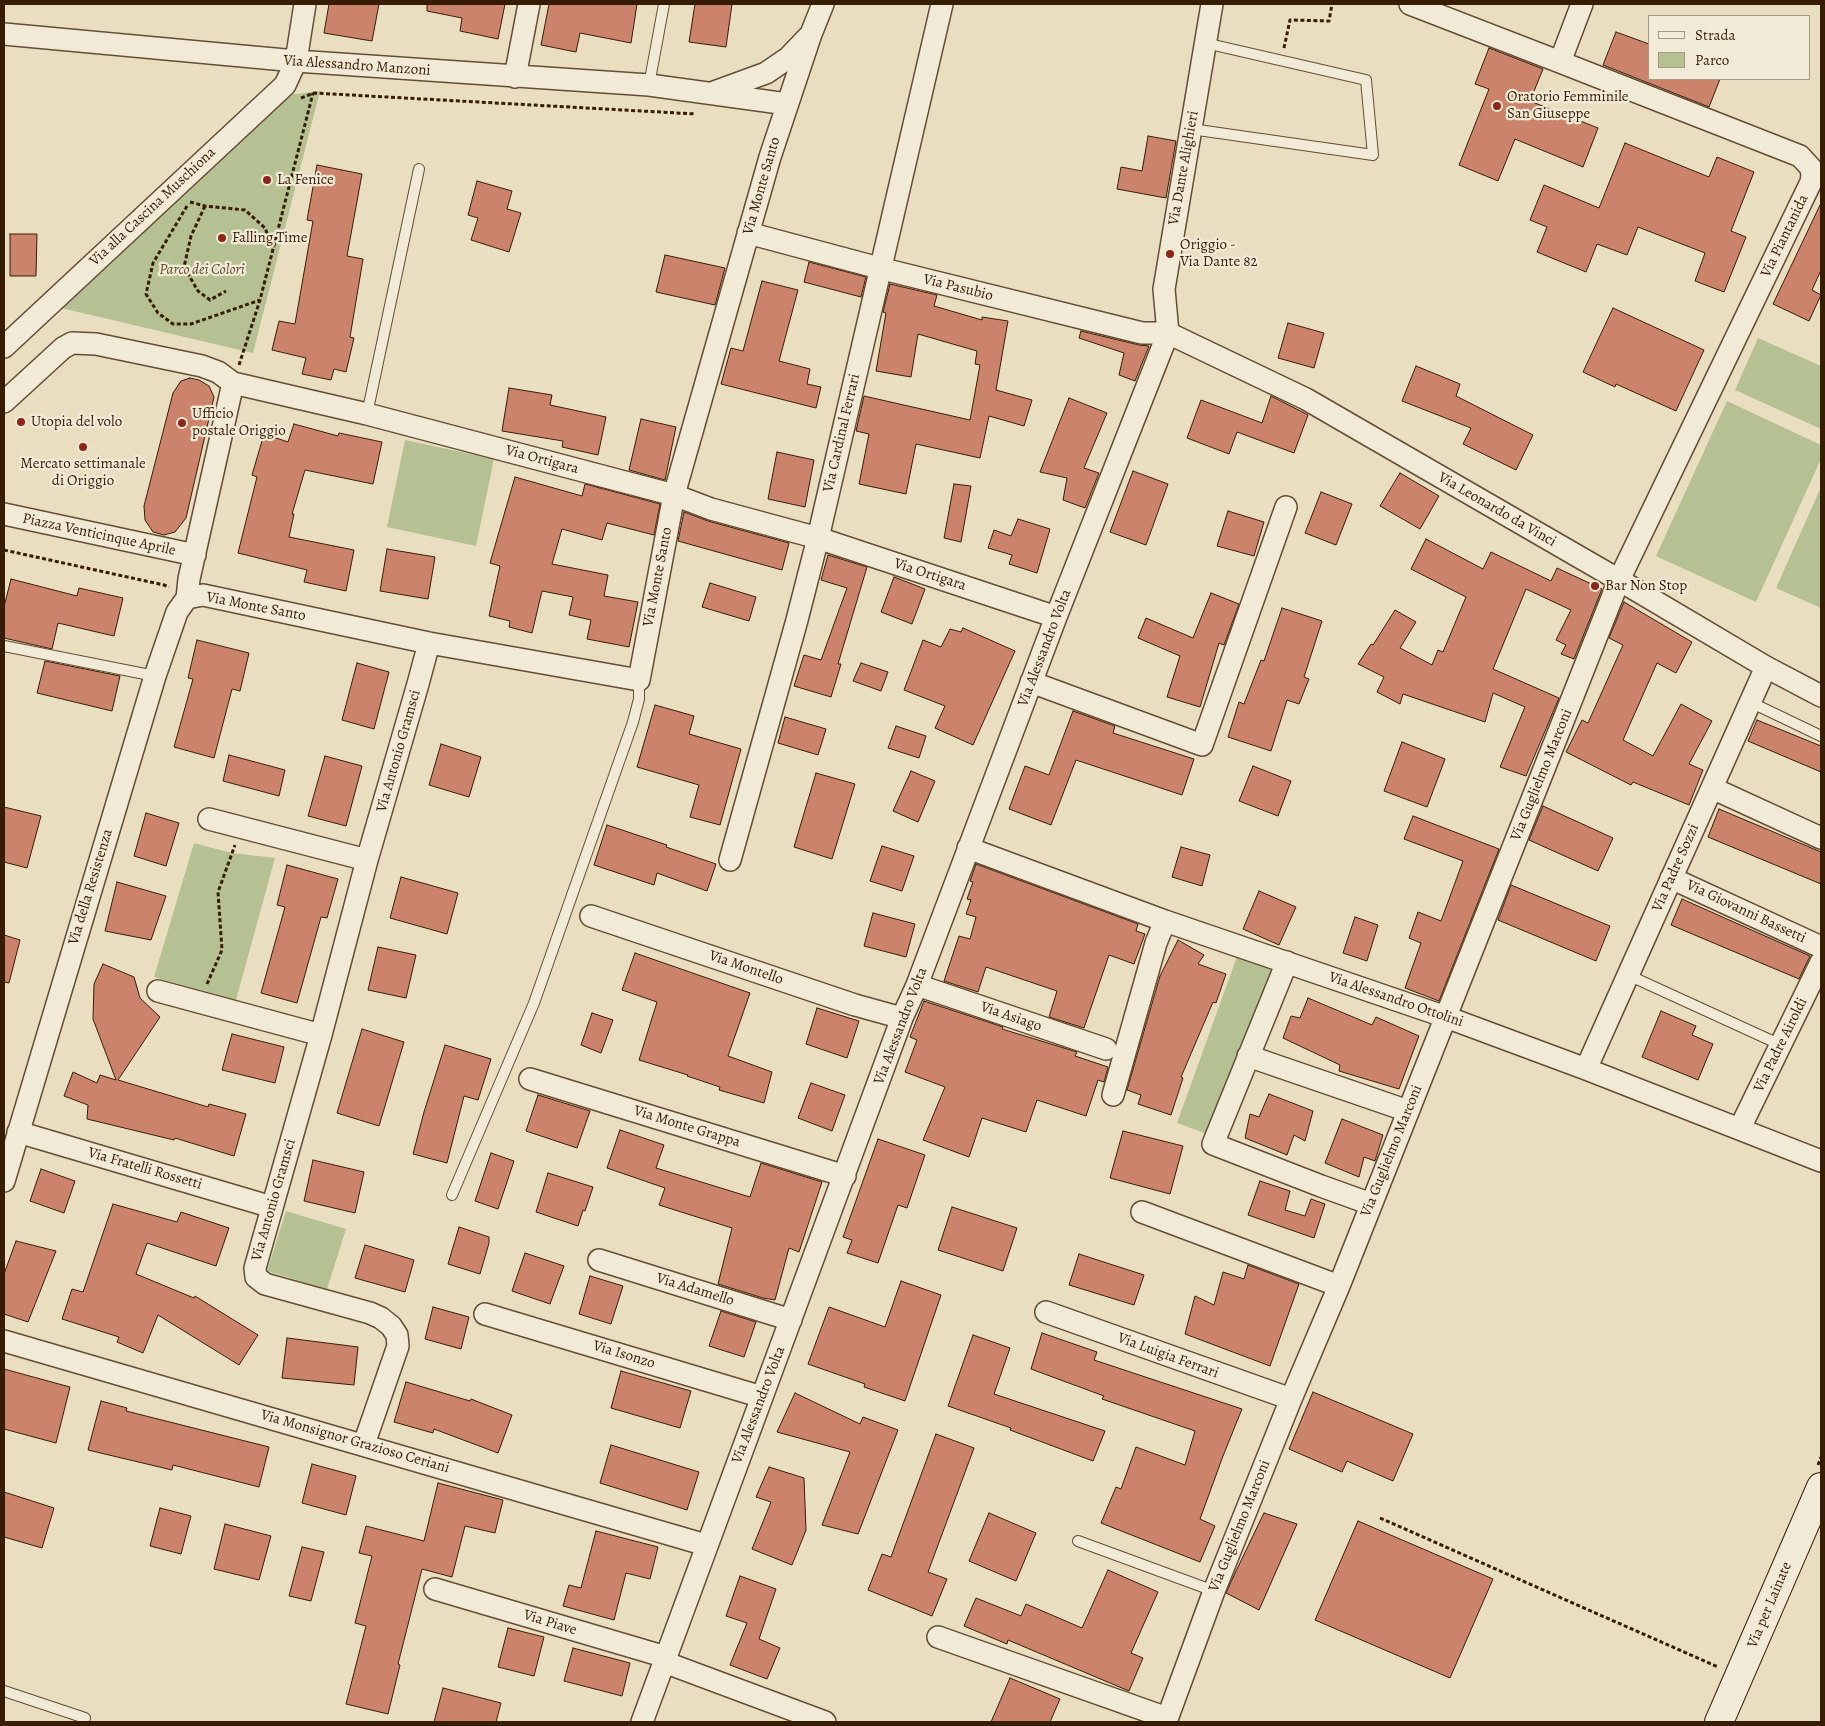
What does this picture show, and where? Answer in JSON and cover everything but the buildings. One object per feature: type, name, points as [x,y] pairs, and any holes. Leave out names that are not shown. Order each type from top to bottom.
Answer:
[{"type":"street","name":"Via alla Cascina Muschiona","points":[[4,347],[285,85],[296,62],[305,4]]},
{"type":"street","points":[[515,77],[529,4]]},
{"type":"street","name":"Via Alessandro Manzoni","points":[[711,93],[766,73],[788,58],[811,34],[824,4]]},
{"type":"street","name":"Via Cardinal Ferrari","points":[[730,860],[818,538],[879,268],[942,4]]},
{"type":"street","name":"Via Dante Alighieri","points":[[1168,333],[1164,289],[1212,4]]},
{"type":"street","name":"Via Piantanida","points":[[1410,4],[1800,156],[1816,167],[1811,182],[1619,580]]},
{"type":"street","points":[[1560,62],[1582,4]]},
{"type":"street","name":"Via Alessandro Manzoni","points":[[4,34],[296,62],[649,85],[787,104]]},
{"type":"street","name":"Via Monte Santo","points":[[187,598],[203,595],[429,642],[639,680],[674,495],[770,157],[811,34]]},
{"type":"street","name":"Via Pasubio","points":[[748,233],[879,268],[1142,333],[1168,333]]},
{"type":"street","name":"Via Leonardo da Vinci","points":[[1168,333],[1306,399],[1821,696]]},
{"type":"street","name":"Via Alessandro Volta","points":[[642,1722],[902,1018],[917,985],[1056,617],[1168,333]]},
{"type":"street","points":[[4,402],[63,348],[72,343],[96,344],[202,366],[218,372],[233,383],[189,579],[187,598]]},
{"type":"street","name":"Via Ortigara","points":[[233,383],[368,414],[674,495],[711,508],[818,538],[1056,617]]},
{"type":"street","points":[[1031,682],[1202,745],[1286,507]]},
{"type":"street","name":"Piazza Venticinque Aprile","points":[[4,514],[195,555]]},
{"type":"street","name":"Via Guglielmo Marconi","points":[[1166,1720],[1214,1591],[1339,1286],[1619,580]]},
{"type":"street","name":"Via della Resistenza","points":[[4,1181],[155,676],[177,612],[187,598]]},
{"type":"street","name":"Via Antonio Gramsci","points":[[364,1444],[398,1346],[397,1335],[391,1326],[370,1313],[265,1284],[256,1277],[255,1268],[429,642]]},
{"type":"street","name":"Via Padre Sozzi","points":[[1586,1069],[1766,666]]},
{"type":"street","points":[[1712,788],[1821,838]]},
{"type":"street","points":[[209,819],[367,860]]},
{"type":"street","name":"Via Alessandro Ottolini","points":[[968,848],[1165,921],[1446,1017],[1740,1128],[1821,1161]]},
{"type":"street","name":"Via Giovanni Bassetti","points":[[1671,878],[1821,947]]},
{"type":"street","name":"Via Montello","points":[[591,916],[855,1005],[902,1018]]},
{"type":"street","points":[[1113,1094],[1156,943],[1165,921]]},
{"type":"street","points":[[1287,962],[1213,1144],[1371,1204]]},
{"type":"street","name":"Via Padre Airoldi","points":[[1740,1128],[1821,962]]},
{"type":"street","name":"Via Asiago","points":[[917,985],[1106,1049]]},
{"type":"street","points":[[158,991],[321,1036]]},
{"type":"street","points":[[1248,1056],[1408,1111]]},
{"type":"street","name":"Via Monte Grappa","points":[[530,1079],[845,1176]]},
{"type":"street","name":"Via Fratelli Rossetti","points":[[18,1132],[272,1207]]},
{"type":"street","points":[[1142,1212],[1339,1286]]},
{"type":"street","name":"Via Adamello","points":[[599,1260],[791,1320]]},
{"type":"street","name":"Via Luigia Ferrari","points":[[1046,1312],[1291,1400]]},
{"type":"street","name":"Via Isonzo","points":[[485,1314],[762,1397]]},
{"type":"street","name":"Via Monsignor Grazioso Ceriani","points":[[4,1340],[706,1545]]},
{"type":"street","name":"Via per Lainate","points":[[1719,1722],[1821,1487]]},
{"type":"street","name":"Via Piave","points":[[435,1589],[665,1660],[825,1722]]},
{"type":"street","points":[[938,1637],[1166,1720]]},
{"type":"lane","points":[[649,85],[664,4]]},
{"type":"lane","points":[[1191,129],[1372,155],[1366,80],[1205,43]]},
{"type":"lane","points":[[368,414],[419,169]]},
{"type":"lane","points":[[4,646],[155,676]]},
{"type":"lane","points":[[452,1195],[540,985],[633,722],[638,699],[639,680]]},
{"type":"lane","points":[[1750,702],[1821,736]]},
{"type":"lane","points":[[1628,975],[1781,1045]]},
{"type":"lane","points":[[1078,1541],[1214,1591]]},
{"type":"lane","points":[[4,1691],[85,1718],[83,1722]]},
{"type":"path","points":[[1282,60],[1290,20],[1329,21],[1332,4]]},
{"type":"path","points":[[233,383],[260,300],[314,93]]},
{"type":"path","points":[[294,102],[314,93],[699,114]]},
{"type":"path","points":[[179,209],[194,195],[153,263],[146,294],[158,313],[173,324],[191,324],[260,300]]},
{"type":"path","points":[[190,202],[205,206],[245,210],[265,228],[274,248]]},
{"type":"path","points":[[205,206],[191,236],[184,266],[198,291],[210,300],[226,291]]},
{"type":"path","points":[[4,550],[164,585],[187,598]]},
{"type":"path","points":[[198,1002],[222,950],[218,892],[241,828]]},
{"type":"path","points":[[1380,1518],[1740,1676]]},
{"type":"green space","name":"Parco dei Colori","points":[[320,91],[253,353],[61,308],[288,95]]},
{"type":"green space","points":[[1758,338],[1821,366],[1821,429],[1735,390]]},
{"type":"green space","points":[[1727,401],[1821,445],[1821,459],[1756,602],[1656,556]]},
{"type":"green space","points":[[405,440],[494,459],[476,546],[387,527]]},
{"type":"green space","points":[[1821,487],[1821,608],[1776,588]]},
{"type":"green space","points":[[194,843],[232,853],[275,858],[236,1000],[154,977]]},
{"type":"green space","points":[[1239,951],[1277,965],[1215,1137],[1177,1123]]},
{"type":"green space","points":[[286,1211],[346,1229],[327,1289],[267,1271]]},
{"type":"place","name":"Oratorio Femminile San Giuseppe","points":[[1497,106]]},
{"type":"place","name":"La Fenice","points":[[267,180]]},
{"type":"place","name":"Falling Time","points":[[222,238]]},
{"type":"place","name":"Origgio - Via Dante 82","points":[[1170,254]]},
{"type":"place","name":"Utopia del volo","points":[[21,422]]},
{"type":"place","name":"Ufficio postale Origgio","points":[[182,423]]},
{"type":"place","name":"Mercato settimanale di Origgio","points":[[83,447]]},
{"type":"place","name":"Bar Non Stop","points":[[1595,586]]}]
